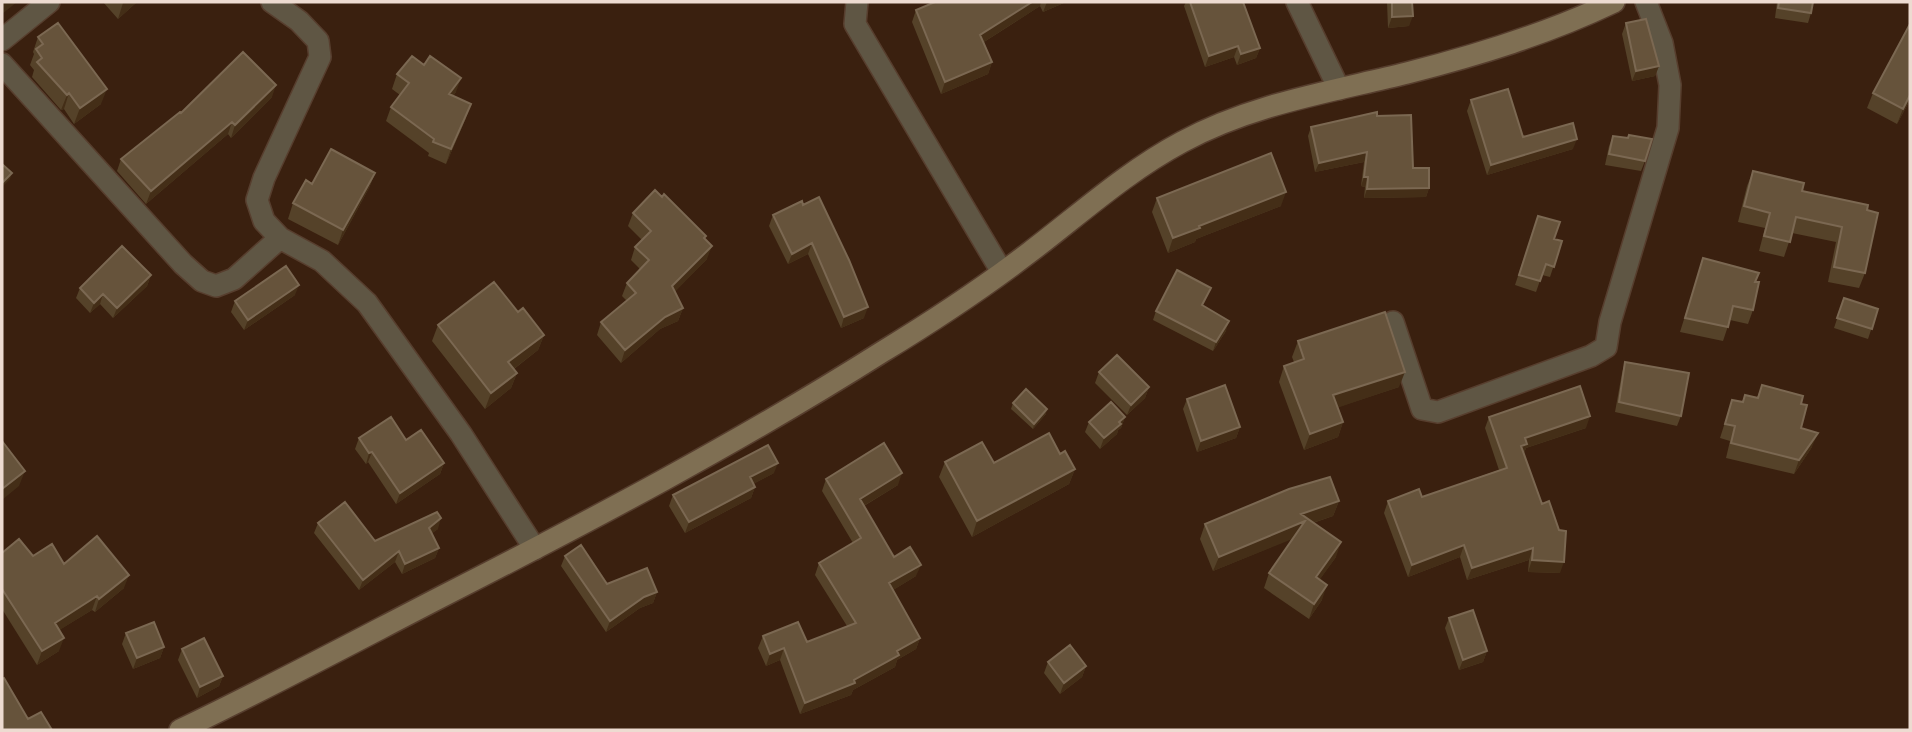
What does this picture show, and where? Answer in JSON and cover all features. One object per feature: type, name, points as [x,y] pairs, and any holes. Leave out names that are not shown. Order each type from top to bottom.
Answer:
[{"type":"street","points":[[2,40],[49,2]]},
{"type":"street","points":[[272,2],[299,21],[317,41],[320,57],[264,178],[257,200],[264,220],[280,238],[322,261],[367,303],[461,434],[535,549]]},
{"type":"street","points":[[857,2],[855,24],[1002,272]]},
{"type":"street","points":[[1297,2],[1339,89]]},
{"type":"street","points":[[180,730],[279,682],[535,549],[822,390],[964,299],[1116,184],[1184,140],[1269,106],[1406,74],[1512,44],[1556,29],[1614,2]]},
{"type":"street","points":[[1393,322],[1422,409],[1438,412],[1591,356],[1606,347],[1617,299],[1668,128],[1670,85],[1662,43],[1647,2]]},
{"type":"street","points":[[2,64],[183,264],[202,281],[216,286],[234,279],[280,238]]},
{"type":"building","points":[[935,2],[1032,2],[980,35],[992,62],[945,82],[916,10]]},
{"type":"building","points":[[1190,2],[1243,2],[1260,48],[1241,54],[1238,46],[1209,56]]},
{"type":"building","points":[[1392,2],[1412,2],[1413,16],[1392,17]]},
{"type":"building","points":[[1779,2],[1813,2],[1811,13],[1778,8]]},
{"type":"building","points":[[1646,19],[1659,66],[1636,71],[1626,23]]},
{"type":"building","points":[[58,23],[107,89],[80,108],[69,93],[67,95],[37,62],[42,58],[36,49],[43,44],[38,37]]},
{"type":"building","points":[[1910,24],[1910,95],[1903,109],[1873,93]]},
{"type":"building","points":[[243,52],[276,85],[235,125],[232,122],[151,191],[121,159],[181,113]]},
{"type":"building","points":[[412,56],[424,65],[430,56],[461,78],[449,94],[471,104],[451,149],[433,142],[434,139],[391,107],[409,83],[397,74]]},
{"type":"building","points":[[1508,89],[1523,137],[1573,123],[1577,139],[1491,165],[1471,100]]},
{"type":"building","points":[[1377,112],[1377,116],[1411,115],[1413,168],[1429,168],[1429,188],[1367,189],[1368,177],[1364,177],[1367,152],[1319,163],[1311,127]]},
{"type":"building","points":[[1629,135],[1652,139],[1645,161],[1609,154],[1613,136],[1628,138]]},
{"type":"building","points":[[331,149],[375,173],[343,230],[293,203],[306,180],[312,184]]},
{"type":"building","points":[[1271,153],[1286,192],[1173,238],[1157,198]]},
{"type":"building","points":[[2,164],[12,173],[2,183]]},
{"type":"building","points":[[1753,171],[1804,183],[1802,191],[1868,205],[1867,210],[1878,213],[1865,273],[1834,267],[1842,227],[1796,217],[1790,242],[1764,236],[1770,213],[1744,206]]},
{"type":"building","points":[[655,190],[662,197],[664,194],[706,236],[704,238],[712,246],[672,286],[683,308],[665,317],[625,350],[601,322],[636,293],[627,283],[649,260],[635,247],[651,231],[633,213]]},
{"type":"building","points":[[819,197],[868,307],[844,317],[812,243],[792,254],[773,215],[802,201],[803,205]]},
{"type":"building","points":[[1538,216],[1560,222],[1554,239],[1562,241],[1554,267],[1546,264],[1540,281],[1519,275]]},
{"type":"building","points":[[122,246],[151,275],[117,308],[103,294],[94,303],[80,288]]},
{"type":"building","points":[[1703,258],[1759,273],[1755,282],[1759,282],[1753,310],[1733,306],[1728,327],[1685,318]]},
{"type":"building","points":[[286,266],[299,285],[248,320],[235,301]]},
{"type":"building","points":[[1177,270],[1211,288],[1202,305],[1229,321],[1216,342],[1156,311]]},
{"type":"building","points":[[494,282],[518,312],[523,308],[544,335],[508,362],[517,373],[491,393],[438,325]]},
{"type":"building","points":[[1844,298],[1878,309],[1872,329],[1837,318]]},
{"type":"building","points":[[1385,312],[1405,372],[1333,395],[1343,422],[1310,434],[1284,366],[1304,359],[1298,341]]},
{"type":"building","points":[[1117,355],[1149,387],[1131,405],[1099,372]]},
{"type":"building","points":[[1625,362],[1689,373],[1681,416],[1619,402]]},
{"type":"building","points":[[1225,385],[1240,427],[1201,441],[1187,399]]},
{"type":"building","points":[[1762,385],[1803,396],[1801,404],[1807,405],[1801,428],[1818,433],[1799,460],[1731,443],[1735,426],[1725,424],[1732,400],[1743,402],[1745,395],[1758,398]]},
{"type":"building","points":[[1580,386],[1590,416],[1525,438],[1527,444],[1521,446],[1542,504],[1549,501],[1559,530],[1566,531],[1564,562],[1532,560],[1533,548],[1472,568],[1464,545],[1412,565],[1388,501],[1419,489],[1422,497],[1507,468],[1489,417]]},
{"type":"building","points":[[1026,389],[1047,409],[1034,424],[1013,403]]},
{"type":"building","points":[[1111,402],[1125,417],[1119,422],[1121,424],[1104,438],[1089,422]]},
{"type":"building","points":[[391,417],[406,440],[421,430],[444,463],[400,493],[359,438]]},
{"type":"building","points":[[1049,433],[1060,454],[1065,451],[1075,469],[977,521],[945,462],[982,442],[994,463]]},
{"type":"building","points":[[2,441],[25,471],[2,489]]},
{"type":"building","points":[[884,443],[902,473],[860,499],[894,557],[910,547],[921,565],[889,583],[920,638],[897,651],[899,655],[854,680],[855,683],[805,703],[784,648],[770,654],[763,636],[798,622],[807,642],[856,623],[819,563],[861,538],[826,479]]},
{"type":"building","points":[[768,445],[778,463],[750,477],[755,487],[689,522],[673,495]]},
{"type":"building","points":[[1330,477],[1339,501],[1301,514],[1341,542],[1316,577],[1327,585],[1314,604],[1269,573],[1305,521],[1219,557],[1205,524],[1289,489]]},
{"type":"building","points":[[345,502],[375,541],[437,512],[441,518],[429,528],[439,548],[405,564],[399,551],[363,580],[318,523]]},
{"type":"building","points":[[97,536],[129,575],[99,599],[97,596],[55,623],[64,638],[42,651],[2,589],[2,553],[19,539],[33,556],[52,544],[64,564]]},
{"type":"building","points":[[581,545],[607,584],[647,568],[657,592],[644,597],[610,621],[565,556]]},
{"type":"building","points":[[1473,610],[1487,651],[1463,660],[1449,618]]},
{"type":"building","points":[[154,622],[164,647],[137,658],[126,633]]},
{"type":"building","points":[[204,638],[223,676],[200,687],[182,649]]},
{"type":"building","points":[[1070,645],[1086,666],[1064,683],[1048,662]]},
{"type":"building","points":[[4,678],[28,719],[41,712],[52,730],[2,730]]}]
